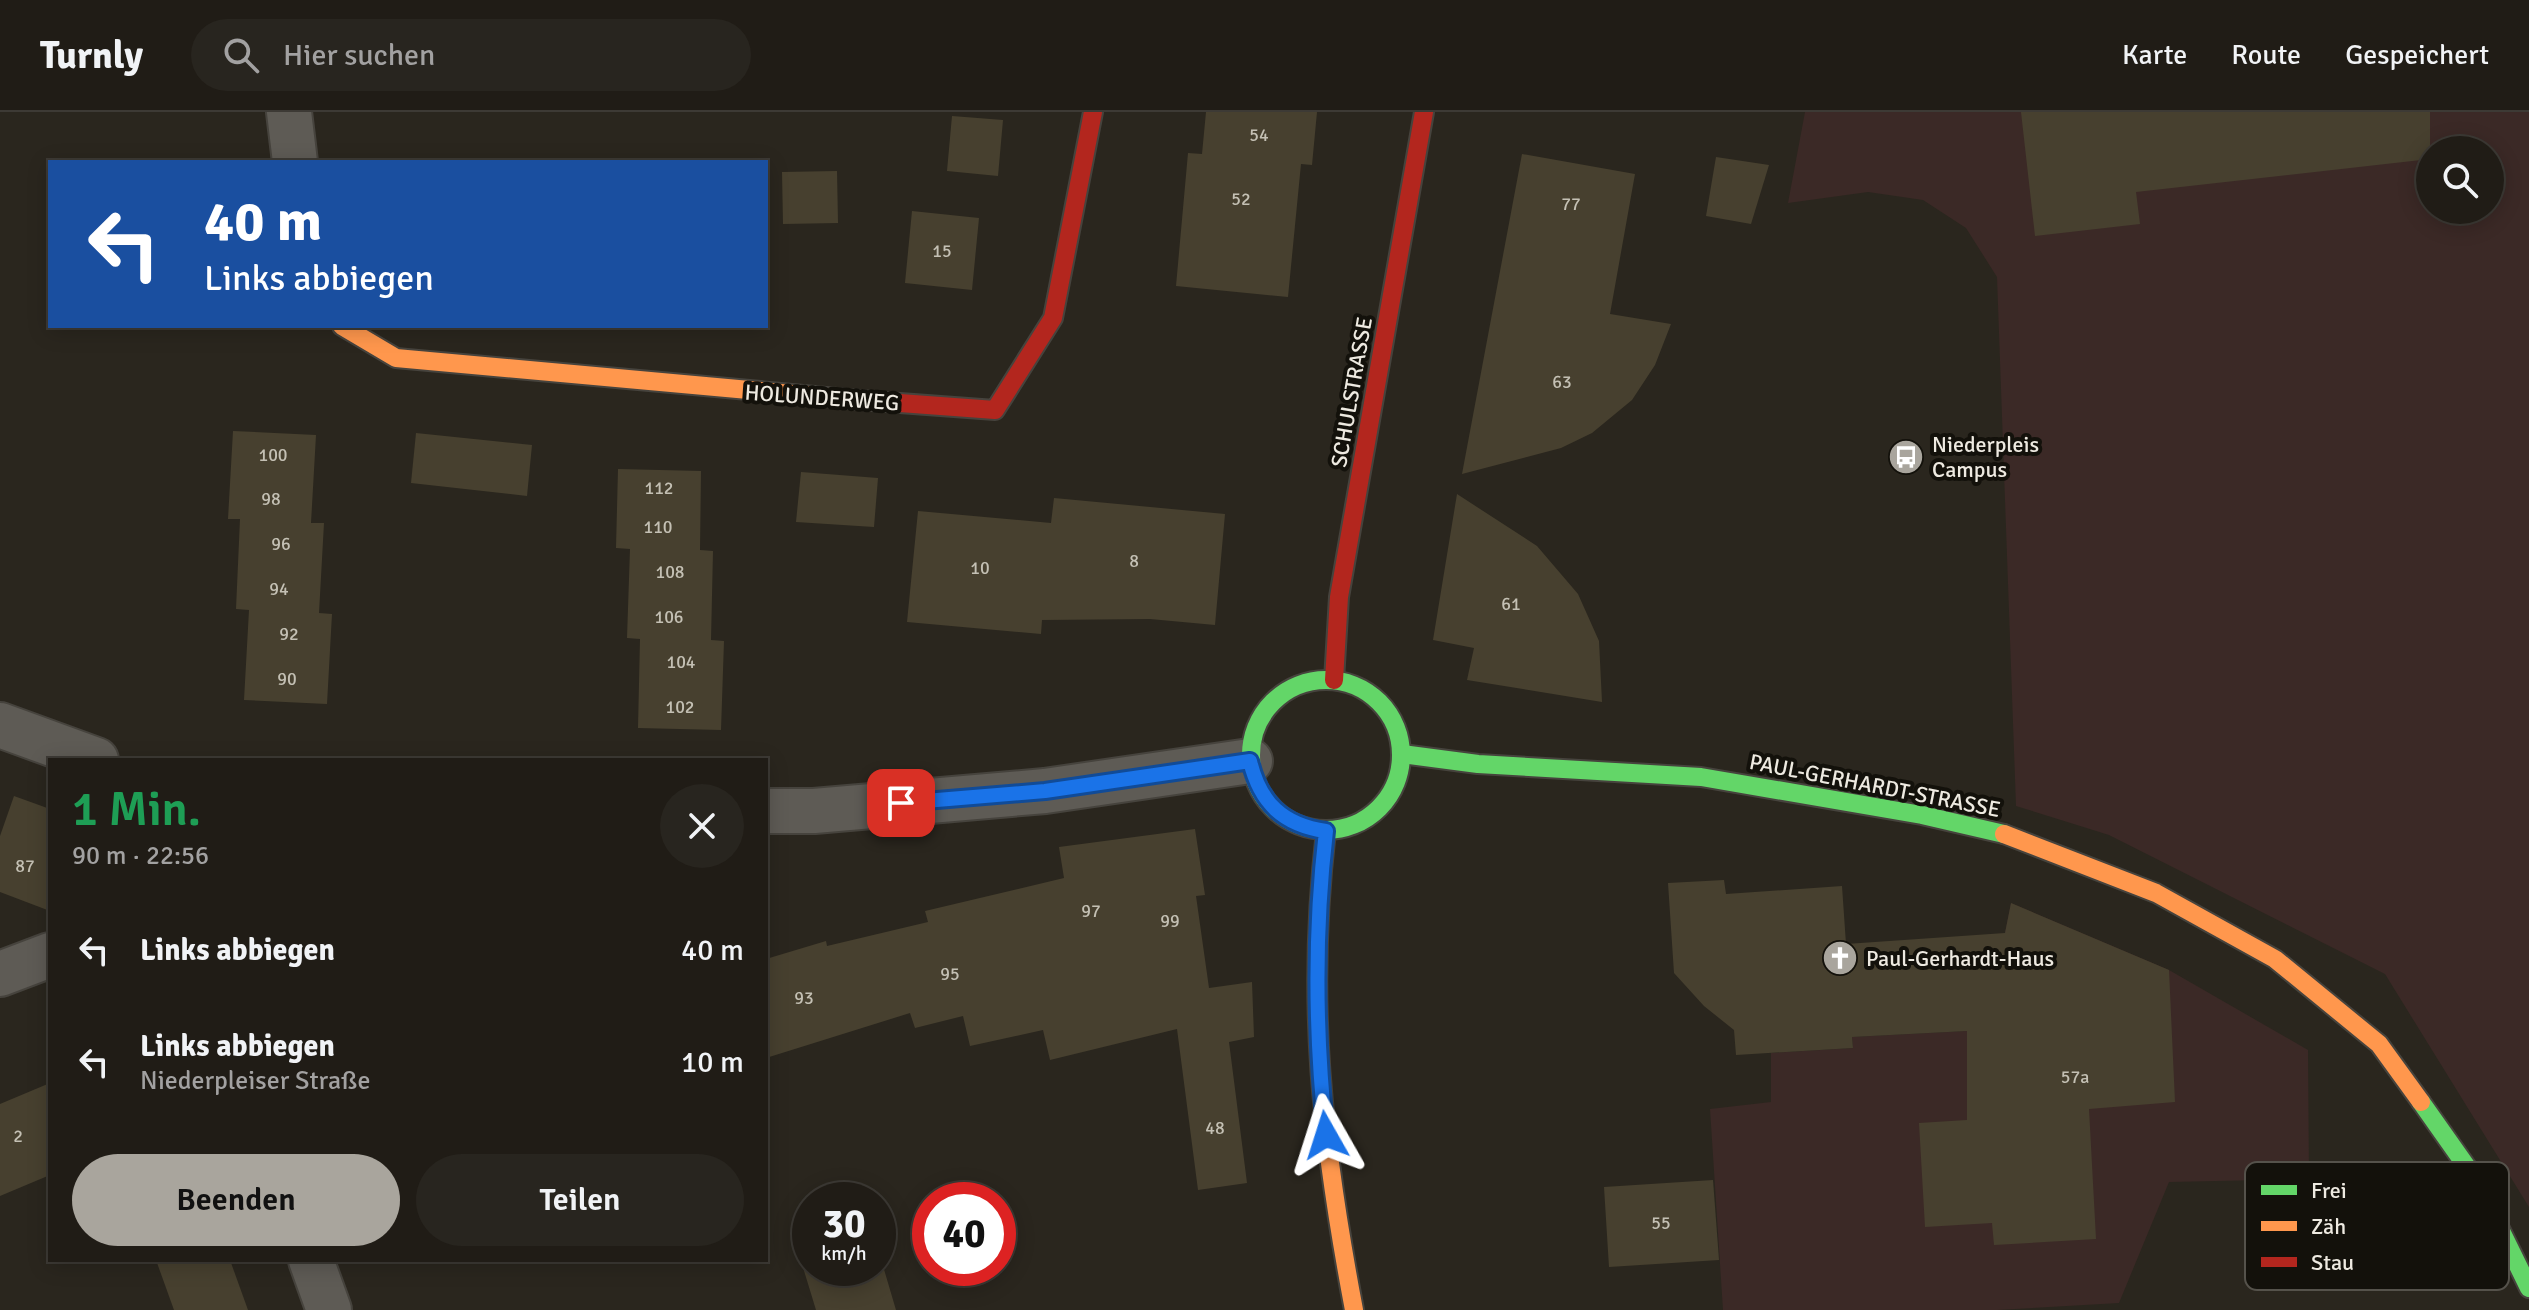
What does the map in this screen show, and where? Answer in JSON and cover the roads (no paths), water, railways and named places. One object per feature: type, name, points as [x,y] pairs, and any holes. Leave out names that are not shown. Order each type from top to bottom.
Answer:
[{"type":"street","points":[[289,112],[295,160]]},
{"type":"street","name":"HOLUNDERWEG","points":[[345,328],[396,358],[770,393],[995,410],[1053,318],[1093,112]]},
{"type":"street","name":"SCHULSTRASSE","points":[[1334,680],[1339,597],[1424,112]]},
{"type":"street","points":[[1334,680],[1355,685],[1374,697],[1388,713],[1398,732],[1402,754],[1398,777],[1388,799],[1371,815],[1350,827],[1326,831],[1304,828],[1283,818],[1267,802],[1255,783],[1250,761],[1253,734],[1264,711],[1283,693],[1307,682],[1334,680]]},
{"type":"street","points":[[0,725],[91,758]]},
{"type":"street","name":"PAUL-GERHARDT-STRASSE","points":[[1402,754],[1478,764],[1701,777],[1922,815],[2007,835],[2156,893],[2275,959],[2379,1044],[2463,1162]]},
{"type":"street","points":[[768,811],[814,811],[1045,791],[1250,761]]},
{"type":"street","points":[[1326,831],[1317,908],[1317,1052],[1332,1187],[1354,1310]]},
{"type":"street","points":[[0,974],[48,956]]},
{"type":"street","name":"PAUL-GERHARDT-STRASSE","points":[[2509,1247],[2529,1288]]},
{"type":"street","points":[[312,1262],[329,1310]]},
{"type":"place","name":"Niederpleis Campus","points":[[1906,457]]},
{"type":"place","name":"Paul-Gerhardt-Haus","points":[[1840,958]]}]
